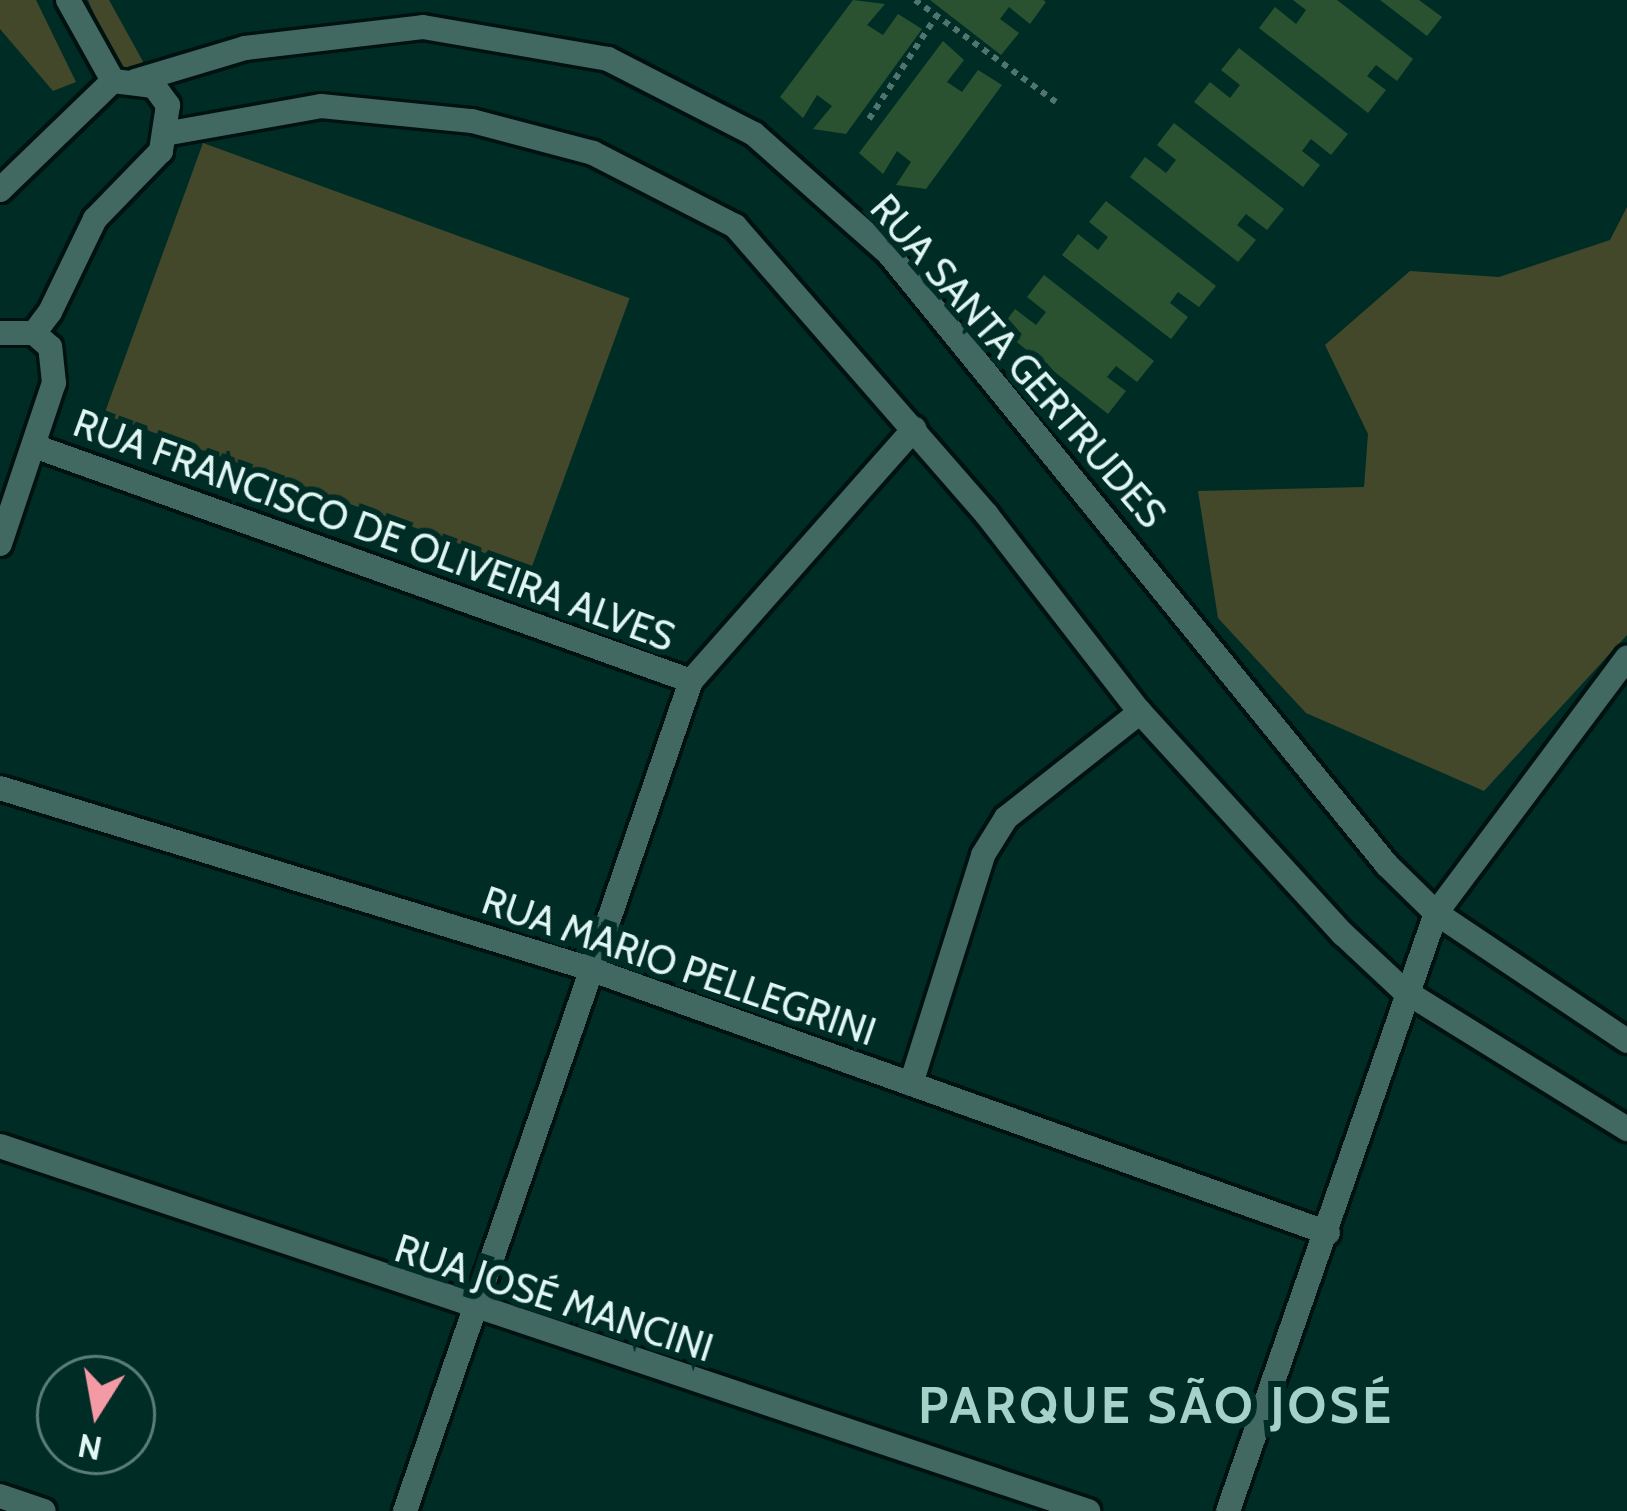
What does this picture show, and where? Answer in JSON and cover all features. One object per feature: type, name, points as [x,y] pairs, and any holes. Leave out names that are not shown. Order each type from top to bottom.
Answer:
[{"type":"street","points":[[68,0],[124,81],[168,105],[170,133]]},
{"type":"street","name":"RUA SANTA GERTRUDES","points":[[124,81],[264,44],[423,27],[608,58],[754,134],[889,254],[1436,913],[1627,1040]]},
{"type":"street","points":[[0,190],[124,81]]},
{"type":"street","points":[[34,333],[95,219],[170,133],[321,106],[472,121],[592,153],[735,226],[914,429],[1141,712],[1402,990],[1627,1129]]},
{"type":"street","points":[[1,335],[34,333]]},
{"type":"street","points":[[0,544],[55,367],[34,333]]},
{"type":"street","points":[[405,1511],[584,967],[691,681],[914,429]]},
{"type":"street","name":"RUA FRANCISCO DE OLIVEIRA ALVES","points":[[34,446],[691,681]]},
{"type":"street","points":[[1228,1511],[1328,1233],[1402,990],[1436,913],[1627,658]]},
{"type":"street","points":[[910,1084],[982,855],[1006,818],[1141,712]]},
{"type":"street","name":"RUA MARIO PELLEGRINI","points":[[0,788],[584,967],[1328,1233]]},
{"type":"street","name":"RUA JOSÉ MANCINI","points":[[0,1146],[474,1310],[1088,1511]]},
{"type":"street","points":[[0,1496],[44,1511]]},
{"type":"path","points":[[915,0],[1056,102]]},
{"type":"path","points":[[869,118],[937,15]]},
{"type":"green space","points":[[0,0],[36,0],[76,82],[53,91],[0,29]]},
{"type":"green space","points":[[88,0],[109,0],[146,67],[118,70]]},
{"type":"green space","points":[[203,143],[630,298],[531,570],[104,415]]},
{"type":"green space","points":[[1627,207],[1627,635],[1484,791],[1306,713],[1218,618],[1198,491],[1364,487],[1368,434],[1325,345],[1410,271],[1499,277],[1610,240]]},
{"type":"building","points":[[853,0],[885,4],[867,25],[883,35],[898,14],[922,29],[846,134],[813,129],[832,106],[817,95],[803,118],[780,97]]},
{"type":"building","points":[[930,0],[1046,2],[1030,24],[1009,7],[1000,19],[1019,33],[1001,55]]},
{"type":"building","points":[[1293,0],[1337,0],[1413,59],[1397,81],[1376,65],[1367,76],[1386,90],[1368,113],[1259,28],[1275,7],[1296,24],[1306,10]]},
{"type":"building","points":[[1380,0],[1419,0],[1442,17],[1427,36]]},
{"type":"building","points":[[943,41],[964,60],[947,82],[962,92],[978,70],[1002,85],[926,189],[896,185],[911,162],[897,151],[883,174],[859,153]]},
{"type":"building","points":[[1239,48],[1348,134],[1331,155],[1311,139],[1302,151],[1320,165],[1303,187],[1194,102],[1210,82],[1230,98],[1240,85],[1221,70]]},
{"type":"building","points":[[1174,123],[1284,209],[1267,230],[1246,214],[1237,225],[1256,240],[1238,262],[1130,177],[1145,157],[1166,173],[1176,160],[1157,145]]},
{"type":"building","points":[[1106,201],[1216,286],[1199,307],[1178,292],[1170,303],[1188,317],[1171,339],[1062,255],[1078,234],[1098,250],[1108,237],[1089,222]]},
{"type":"building","points":[[1044,275],[1154,361],[1137,382],[1116,366],[1107,377],[1126,391],[1108,414],[1000,329],[1015,309],[1036,325],[1046,312],[1027,297]]},
{"type":"district","name":"PARQUE SÃO JOSÉ","points":[[1156,1405]]}]
